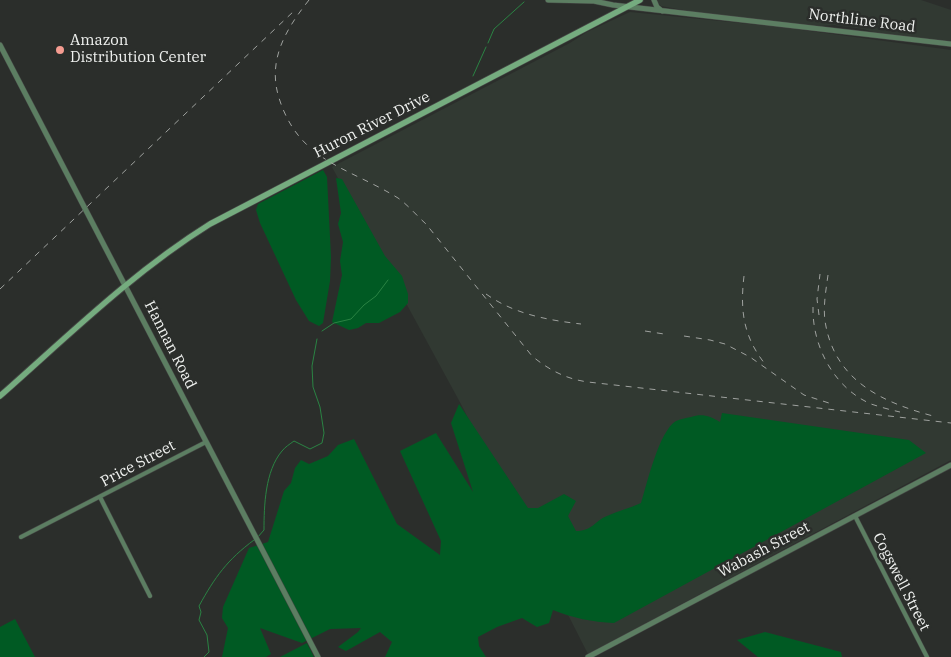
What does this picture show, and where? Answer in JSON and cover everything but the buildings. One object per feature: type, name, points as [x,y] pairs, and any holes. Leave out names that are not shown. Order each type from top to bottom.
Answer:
[{"type":"main road","name":"Huron River Drive","points":[[0,396],[125,285],[172,248],[230,213],[640,0]]},
{"type":"street","name":"Northline Road","points":[[548,0],[590,0],[627,7],[951,44]]},
{"type":"street","points":[[654,0],[657,7],[663,11]]},
{"type":"street","name":"Hannan Road","points":[[0,45],[318,657]]},
{"type":"street","name":"Price Street","points":[[150,596],[100,496],[206,442]]},
{"type":"street","name":"Wabash Street","points":[[588,657],[951,465]]},
{"type":"street","points":[[21,537],[100,496]]},
{"type":"street","name":"Cogswell Street","points":[[855,516],[927,657]]},
{"type":"shaded area","points":[[657,0],[921,0],[951,10],[951,41],[876,33],[864,29],[834,25],[821,26],[694,12],[661,6]]},
{"type":"shaded area","points":[[630,12],[780,27],[951,50],[951,460],[588,654],[462,406],[332,167],[570,43],[587,32]]},
{"type":"green space","points":[[323,170],[327,177],[331,257],[330,281],[323,323],[319,326],[309,321],[296,300],[260,223],[256,210],[258,204]]},
{"type":"green space","points":[[336,178],[342,179],[385,256],[402,276],[408,294],[408,303],[400,312],[379,323],[366,323],[358,328],[349,330],[332,322],[342,275],[340,261],[343,242],[338,224],[341,213]]},
{"type":"green space","points":[[459,404],[528,508],[538,508],[564,494],[576,501],[568,516],[576,531],[590,528],[611,514],[641,503],[654,459],[664,435],[676,421],[681,419],[699,415],[713,418],[720,422],[722,413],[909,440],[926,453],[614,623],[583,619],[553,610],[549,623],[537,627],[522,618],[497,627],[478,637],[479,646],[486,657],[385,657],[392,642],[380,632],[346,651],[338,647],[361,628],[330,629],[302,643],[260,628],[271,654],[266,657],[222,657],[228,628],[222,618],[223,607],[249,548],[268,542],[284,491],[291,483],[295,468],[301,460],[309,464],[328,456],[338,445],[354,439],[397,524],[440,555],[441,541],[400,451],[436,433],[473,492],[451,423]]},
{"type":"green space","points":[[15,619],[35,657],[0,657],[0,627]]},
{"type":"green space","points":[[765,632],[841,652],[842,657],[758,657],[737,640]]},
{"type":"green space","points":[[307,643],[314,657],[280,657]]},
{"type":"waterway","points":[[488,43],[494,29],[524,2]]},
{"type":"waterway","points":[[473,76],[486,47]]},
{"type":"waterway","points":[[322,331],[334,323],[351,319],[364,305],[376,296],[388,280]]},
{"type":"waterway","points":[[257,538],[264,530],[267,489],[276,459],[294,441],[310,449],[322,443],[324,433],[320,407],[313,387],[312,366],[317,339]]},
{"type":"waterway","points":[[204,657],[209,652],[207,635],[199,620],[201,612],[199,606],[222,570],[254,540]]},
{"type":"railway","points":[[309,0],[286,34],[277,58],[276,84],[279,98],[288,119],[299,136],[312,150],[344,170],[398,198],[409,207],[426,224],[532,356],[545,366],[580,381],[951,423]]},
{"type":"railway","points":[[0,289],[294,11]]},
{"type":"railway","points":[[819,315],[817,299],[820,274]]},
{"type":"railway","points":[[828,275],[824,315],[830,341],[838,359],[849,373],[878,395],[895,404],[933,416]]},
{"type":"railway","points":[[744,276],[742,300],[745,322],[752,343],[765,364]]},
{"type":"railway","points":[[486,294],[508,307],[531,315],[581,324]]},
{"type":"railway","points":[[813,307],[816,336],[821,351],[836,377],[858,397],[871,404],[900,412]]},
{"type":"railway","points":[[645,331],[664,334]]},
{"type":"railway","points":[[684,336],[725,344],[750,357],[804,395],[832,404]]},
{"type":"place","name":"Amazon Distribution Center","points":[[60,50]]}]
